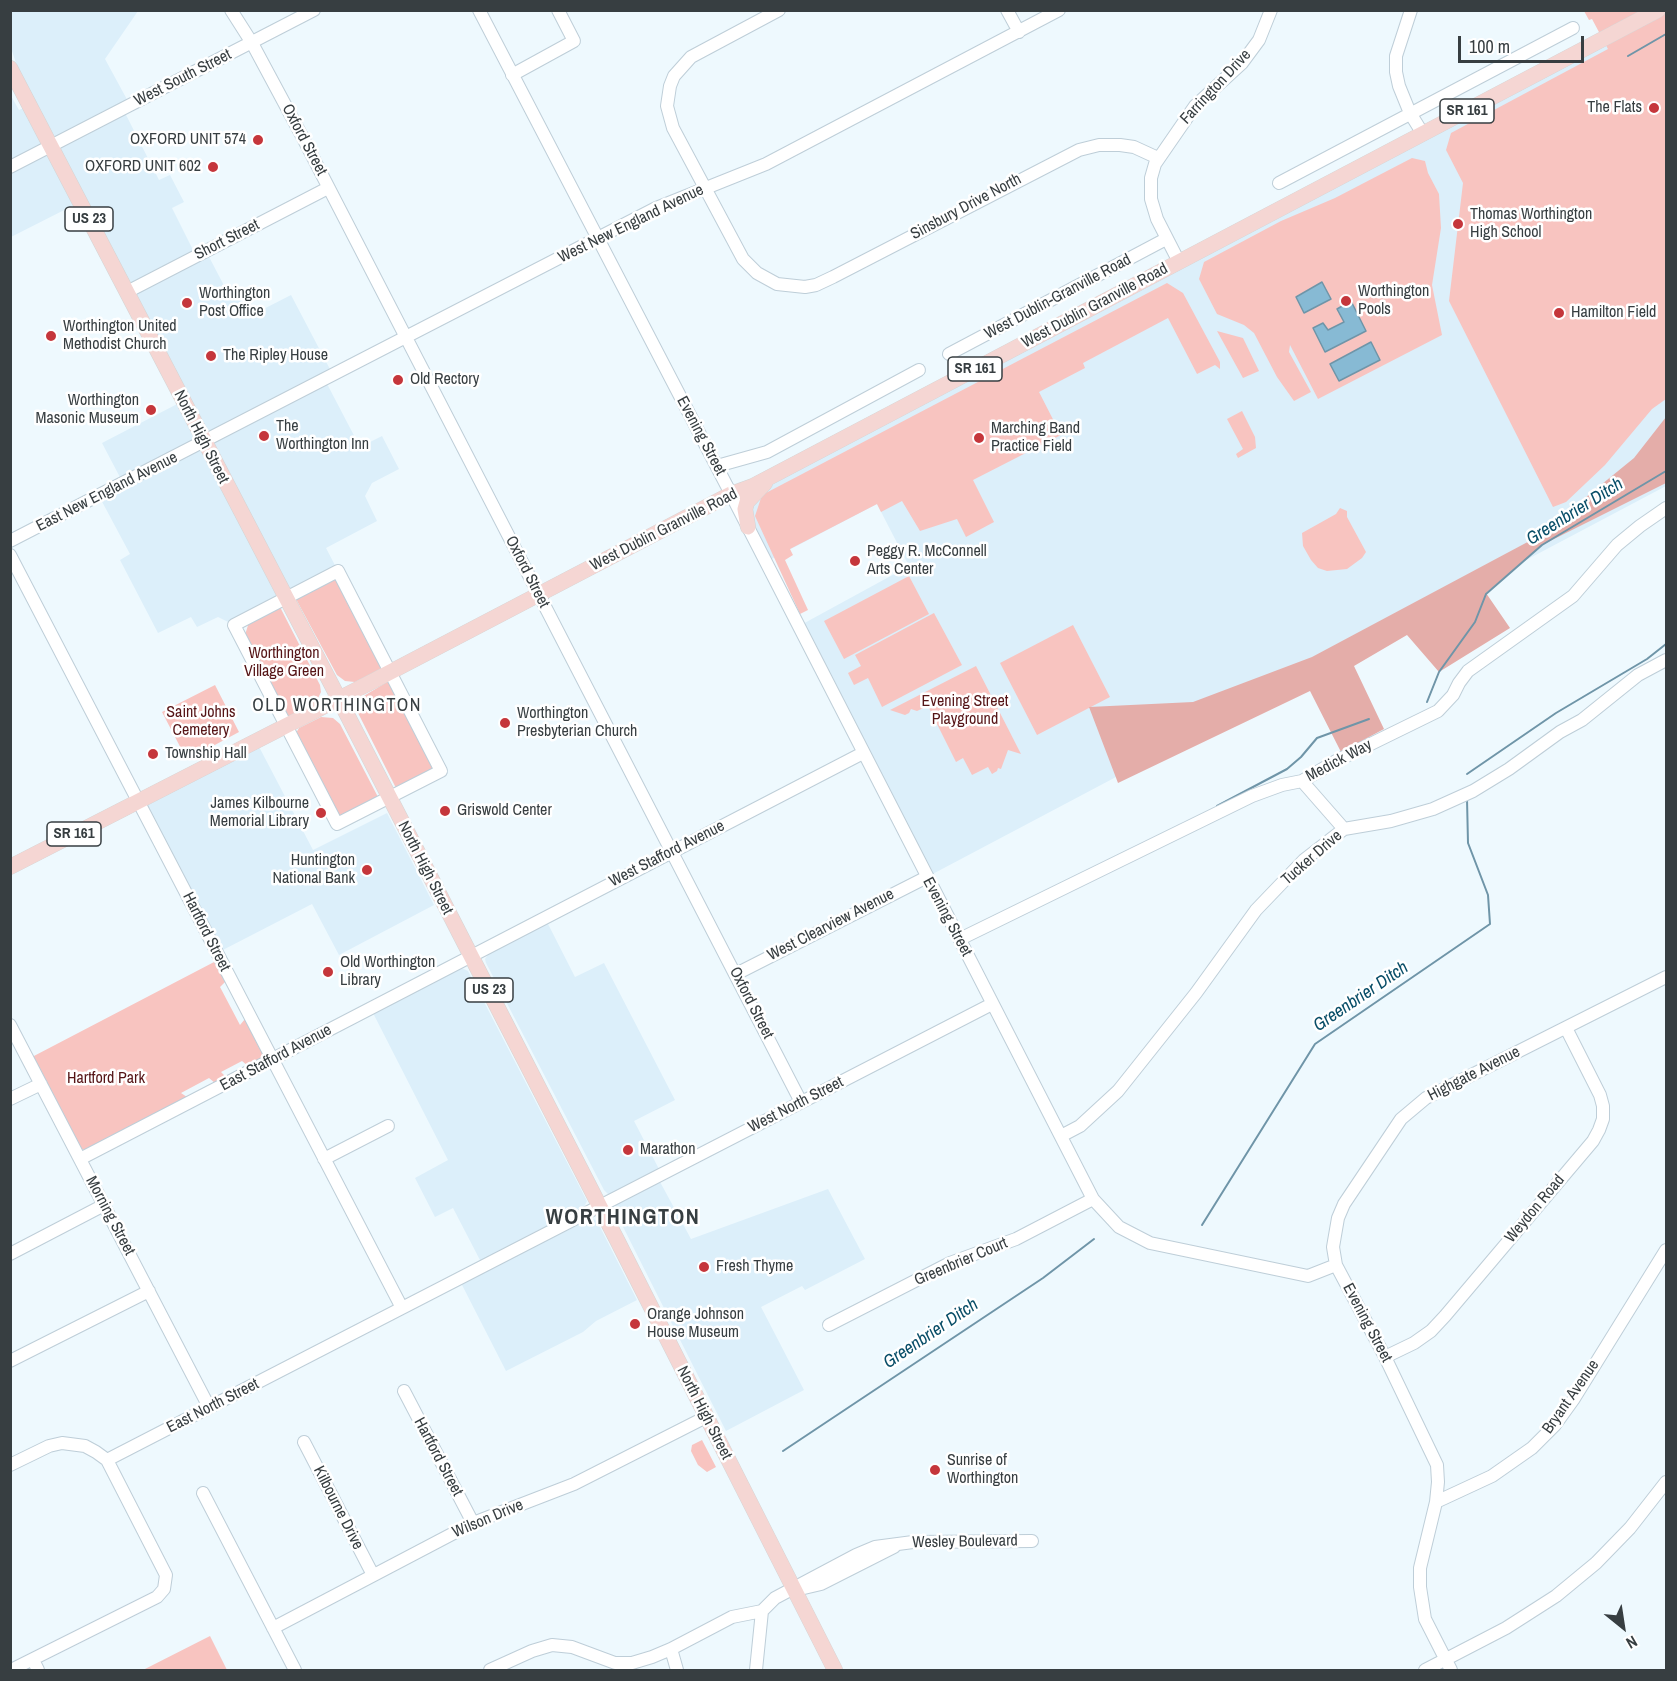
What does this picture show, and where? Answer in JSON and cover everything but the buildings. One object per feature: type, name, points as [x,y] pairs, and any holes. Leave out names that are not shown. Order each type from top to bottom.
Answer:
[{"type":"main road","name":"West Dublin Granville Road","points":[[339,699],[731,494],[771,476],[1658,10]]},
{"type":"main road","name":"North High Street","points":[[10,68],[339,699],[835,1671]]},
{"type":"main road","points":[[748,527],[745,509],[747,502],[771,476]]},
{"type":"main road","name":"SR 161","points":[[10,867],[339,699]]},
{"type":"street","name":"Oxford Street","points":[[231,10],[252,42],[406,337],[801,1102]]},
{"type":"street","name":"West South Street","points":[[10,167],[314,10]]},
{"type":"street","name":"Evening Street","points":[[479,10],[717,466],[1094,1199],[1119,1227],[1150,1243],[1308,1276],[1336,1265],[1385,1357],[1437,1465],[1436,1502],[1421,1561],[1420,1587],[1425,1619],[1448,1665]]},
{"type":"street","points":[[513,75],[574,41],[558,10]]},
{"type":"street","points":[[705,187],[669,117],[667,106],[670,86],[681,66],[691,57],[779,10]]},
{"type":"street","points":[[1007,10],[1019,32]]},
{"type":"street","name":"West New England Avenue","points":[[204,442],[656,208],[766,164],[1059,10]]},
{"type":"street","name":"Farrington Drive","points":[[1179,262],[1157,219],[1151,199],[1151,178],[1158,158],[1195,106],[1242,63],[1258,40],[1271,10]]},
{"type":"street","points":[[1411,10],[1396,56],[1396,64],[1399,86],[1410,113],[1424,134]]},
{"type":"street","points":[[1278,183],[1573,28]]},
{"type":"street","name":"Sinsbury Drive North","points":[[705,187],[743,259],[761,276],[777,284],[793,287],[816,285],[1078,150],[1099,145],[1120,145],[1134,147],[1158,158]]},
{"type":"street","name":"Short Street","points":[[127,292],[328,188]]},
{"type":"street","name":"West Dublin-Granville Road","points":[[949,354],[1166,239]]},
{"type":"street","points":[[717,466],[767,452],[919,370]]},
{"type":"street","name":"East New England Avenue","points":[[10,542],[204,442]]},
{"type":"street","name":"Medick Way","points":[[960,939],[1252,796],[1282,785],[1302,781],[1336,761],[1438,711],[1453,695],[1468,671],[1573,596],[1617,545],[1666,508]]},
{"type":"street","name":"Hartford Street","points":[[10,555],[402,1308]]},
{"type":"street","points":[[338,571],[441,771],[337,824],[234,625],[285,598],[338,571]]},
{"type":"street","name":"Tucker Drive","points":[[1061,1136],[1080,1126],[1118,1091],[1196,993],[1256,910],[1304,860],[1344,829],[1390,821],[1433,809],[1473,790],[1582,720],[1638,675],[1666,660]]},
{"type":"street","name":"West Stafford Avenue","points":[[471,957],[863,753]]},
{"type":"street","points":[[1302,781],[1344,829]]},
{"type":"street","name":"West Clearview Avenue","points":[[736,974],[927,877]]},
{"type":"street","name":"East Stafford Avenue","points":[[80,1159],[471,957]]},
{"type":"street","name":"Highgate Avenue","points":[[1336,1265],[1333,1247],[1338,1218],[1344,1204],[1401,1119],[1432,1095],[1666,976]]},
{"type":"street","name":"West North Street","points":[[599,1206],[992,1004]]},
{"type":"street","name":"Morning Street","points":[[10,1025],[209,1407]]},
{"type":"street","name":"Weydon Road","points":[[1385,1357],[1414,1343],[1446,1316],[1593,1141],[1603,1119],[1603,1106],[1600,1095],[1566,1028]]},
{"type":"street","points":[[10,1099],[41,1084]]},
{"type":"street","points":[[324,1159],[388,1126]]},
{"type":"street","name":"Greenbrier Court","points":[[829,1325],[950,1263],[1016,1239],[1094,1199]]},
{"type":"street","points":[[10,1254],[105,1205]]},
{"type":"street","name":"East North Street","points":[[107,1460],[599,1206]]},
{"type":"street","name":"Bryant Avenue","points":[[1436,1502],[1492,1476],[1532,1448],[1555,1425],[1573,1400],[1666,1250]]},
{"type":"street","points":[[10,1361],[149,1291]]},
{"type":"street","name":"Hartford Street","points":[[404,1391],[473,1523]]},
{"type":"street","name":"Wilson Drive","points":[[273,1628],[473,1523],[574,1484],[706,1417]]},
{"type":"street","name":"Kilbourne Drive","points":[[304,1442],[373,1575]]},
{"type":"street","points":[[10,1465],[50,1446],[62,1443],[85,1446],[107,1460],[164,1569],[166,1579],[164,1588],[156,1596],[36,1665],[11,1671]]},
{"type":"street","points":[[1425,1671],[1448,1665],[1556,1596],[1596,1563],[1623,1535],[1666,1482]]},
{"type":"street","points":[[203,1493],[295,1671]]},
{"type":"street","name":"Wesley Boulevard","points":[[762,1611],[775,1598],[875,1547],[913,1542],[1032,1541]]},
{"type":"street","points":[[490,1671],[531,1650],[552,1645],[572,1647],[615,1662],[642,1660],[670,1649],[732,1617],[762,1611],[756,1671]]},
{"type":"street","points":[[670,1649],[677,1671]]},
{"type":"shaded area","points":[[11,11],[138,11],[105,59],[130,105],[123,109],[159,180],[170,175],[184,202],[172,208],[196,256],[206,251],[231,299],[238,296],[248,317],[291,295],[333,375],[325,380],[360,447],[382,436],[399,469],[372,483],[365,496],[377,521],[326,548],[338,571],[234,625],[218,617],[197,627],[191,617],[158,633],[120,560],[130,554],[99,496],[123,483],[102,443],[183,401],[80,202],[11,237],[10,94],[19,110],[30,105],[11,48]]},
{"type":"shaded area","name":"Thomas Worthington High School","points":[[1666,11],[1666,486],[927,877],[799,626],[909,566],[877,504],[766,562],[747,502],[771,476]]},
{"type":"shaded area","points":[[1666,417],[1666,483],[1542,545],[1486,593],[1510,628],[1439,672],[1407,635],[1354,666],[1384,729],[1341,752],[1310,691],[1118,783],[1089,707],[1193,702],[1312,657],[1537,537],[1634,458]]},
{"type":"shaded area","points":[[256,741],[313,850],[387,813],[434,905],[339,955],[312,904],[217,953],[139,802]]},
{"type":"shaded area","points":[[547,922],[575,977],[604,963],[675,1100],[634,1121],[660,1171],[609,1195],[604,1190],[485,959],[489,953]]},
{"type":"shaded area","points":[[460,967],[468,971],[587,1201],[584,1207],[481,1262],[453,1208],[435,1217],[415,1178],[448,1160],[373,1013]]},
{"type":"shaded area","points":[[659,1180],[691,1239],[828,1189],[865,1259],[805,1290],[802,1286],[761,1307],[804,1390],[726,1431],[614,1209],[617,1203]]},
{"type":"shaded area","points":[[592,1218],[597,1221],[637,1300],[596,1321],[583,1332],[506,1371],[461,1283]]},
{"type":"green space","points":[[1584,11],[1666,11],[1666,399],[1652,409],[1605,465],[1566,502],[1553,507],[1449,301],[1463,183],[1446,150],[1451,133],[1608,49],[1592,19],[1589,20]]},
{"type":"green space","points":[[1412,158],[1425,161],[1428,173],[1439,194],[1441,228],[1432,285],[1442,335],[1318,399],[1290,345],[1289,352],[1311,392],[1294,401],[1277,377],[1254,333],[1244,325],[1217,314],[1199,279],[1204,262],[1281,221],[1335,198]]},
{"type":"green space","points":[[1167,283],[1183,293],[1220,362],[1220,369],[1215,365],[1197,374],[1168,318],[1083,363],[1085,368],[1039,392],[1061,435],[973,480],[994,522],[966,537],[957,519],[920,531],[902,501],[881,512],[877,504],[790,549],[793,555],[785,560],[808,610],[800,614],[755,516],[762,495]]},
{"type":"green space","points":[[1217,331],[1243,338],[1259,371],[1243,378]]},
{"type":"green space","points":[[1242,411],[1255,437],[1256,448],[1238,458],[1236,454],[1243,449],[1227,419]]},
{"type":"green space","points":[[1340,508],[1347,511],[1347,517],[1366,552],[1362,558],[1347,569],[1327,571],[1318,568],[1311,560],[1303,546],[1302,533],[1336,514]]},
{"type":"green space","points":[[909,576],[929,614],[844,659],[824,621]]},
{"type":"green space","name":"Worthington Village Green","points":[[334,580],[337,581],[381,665],[381,669],[355,682],[345,681],[337,675],[296,599]]},
{"type":"green space","name":"Worthington Village Green","points":[[280,607],[320,685],[321,692],[316,702],[288,717],[245,635],[249,622]]},
{"type":"green space","points":[[934,613],[962,665],[882,707],[868,678],[854,685],[848,673],[861,666],[855,655]]},
{"type":"green space","points":[[1073,625],[1110,697],[1037,735],[1000,663]]},
{"type":"green space","name":"Evening Street Playground","points":[[976,666],[1021,754],[1008,750],[1001,769],[998,768],[992,774],[988,767],[972,775],[963,758],[956,762],[928,706],[917,711],[911,709],[905,715],[890,710]]},
{"type":"green space","name":"Worthington Village Green","points":[[387,682],[433,765],[431,772],[396,788],[357,711],[362,697]]},
{"type":"green space","name":"Saint Johns Cemetery","points":[[215,685],[239,732],[187,760],[162,712]]},
{"type":"green space","name":"Worthington Village Green","points":[[321,717],[333,718],[340,724],[378,797],[340,818],[296,733],[299,728]]},
{"type":"green space","name":"Hartford Park","points":[[216,961],[226,981],[220,987],[240,1025],[245,1019],[262,1051],[262,1059],[248,1066],[242,1061],[221,1072],[226,1077],[215,1083],[209,1078],[181,1093],[187,1097],[85,1150],[81,1149],[32,1057]]},
{"type":"green space","points":[[702,1440],[716,1467],[707,1472],[698,1465],[691,1451],[692,1445]]},
{"type":"green space","points":[[210,1636],[227,1670],[143,1670]]},
{"type":"water","points":[[1322,282],[1331,299],[1304,313],[1296,297]]},
{"type":"water","points":[[1351,301],[1366,331],[1325,352],[1313,328],[1323,323],[1328,330],[1344,322],[1337,309]]},
{"type":"water","points":[[1371,342],[1380,360],[1339,381],[1330,364]]},
{"type":"waterway","points":[[1628,56],[1666,34]]},
{"type":"waterway","name":"Greenbrier Ditch","points":[[1427,702],[1439,672],[1475,622],[1486,594],[1542,545],[1666,471]]},
{"type":"waterway","points":[[1467,774],[1556,713],[1647,659],[1666,644]]},
{"type":"waterway","points":[[1217,806],[1287,769],[1317,738],[1369,719]]},
{"type":"waterway","name":"Greenbrier Ditch","points":[[1202,1225],[1315,1044],[1490,924],[1488,895],[1468,843],[1467,799]]},
{"type":"waterway","name":"Greenbrier Ditch","points":[[783,1451],[1043,1278],[1094,1239]]},
{"type":"place","name":"The Flats","points":[[1654,108]]},
{"type":"place","name":"OXFORD UNIT 574","points":[[258,140]]},
{"type":"place","name":"OXFORD UNIT 602","points":[[213,167]]},
{"type":"place","name":"Thomas Worthington High School","points":[[1458,224]]},
{"type":"place","name":"Worthington Pools","points":[[1346,301]]},
{"type":"place","name":"Worthington Post Office","points":[[187,303]]},
{"type":"place","name":"Hamilton Field","points":[[1559,313]]},
{"type":"place","name":"Worthington United Methodist Church","points":[[51,336]]},
{"type":"place","name":"The Ripley House","points":[[211,356]]},
{"type":"place","name":"Old Rectory","points":[[398,380]]},
{"type":"place","name":"Worthington Masonic Museum","points":[[151,410]]},
{"type":"place","name":"The Worthington Inn","points":[[264,436]]},
{"type":"place","name":"Marching Band Practice Field","points":[[979,438]]},
{"type":"place","name":"Peggy R. McConnell Arts Center","points":[[855,561]]},
{"type":"place","name":"Worthington Presbyterian Church","points":[[505,723]]},
{"type":"place","name":"Township Hall","points":[[153,754]]},
{"type":"place","name":"Griswold Center","points":[[445,811]]},
{"type":"place","name":"James Kilbourne Memorial Library","points":[[321,813]]},
{"type":"place","name":"Huntington National Bank","points":[[367,870]]},
{"type":"place","name":"Old Worthington Library","points":[[328,972]]},
{"type":"place","name":"Marathon","points":[[628,1150]]},
{"type":"place","name":"Fresh Thyme","points":[[704,1267]]},
{"type":"place","name":"Orange Johnson House Museum","points":[[635,1324]]},
{"type":"place","name":"Sunrise of Worthington","points":[[935,1470]]},
{"type":"district","name":"OLD WORTHINGTON","points":[[337,706]]},
{"type":"district","name":"WORTHINGTON","points":[[623,1218]]}]
